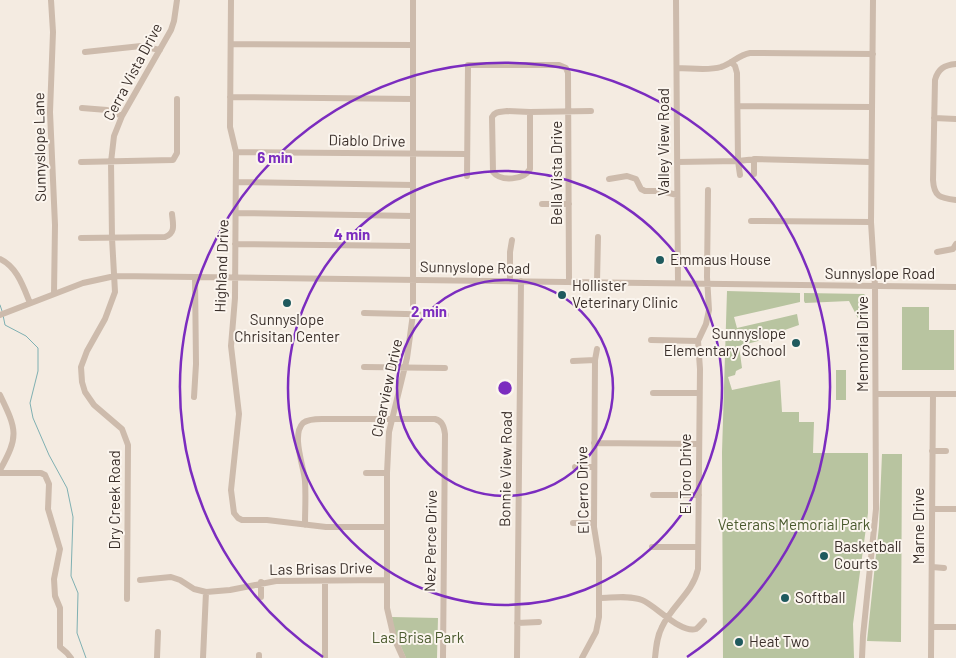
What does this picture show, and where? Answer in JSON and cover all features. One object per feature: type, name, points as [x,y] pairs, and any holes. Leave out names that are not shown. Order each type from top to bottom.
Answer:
[{"type":"street","name":"Sunnyslope Lane","points":[[51,0],[53,32],[50,112],[55,225],[54,294]]},
{"type":"street","name":"Cerra Vista Drive","points":[[114,276],[112,162],[114,136],[122,116],[160,50],[167,44],[174,21],[177,0]]},
{"type":"street","name":"Highland Drive","points":[[231,0],[230,131],[236,152],[235,277],[231,346],[239,426],[231,497],[235,516],[242,520],[280,521],[306,525]]},
{"type":"street","name":"Clearview Drive","points":[[403,658],[394,638],[389,619],[387,473],[388,439],[411,340],[413,314],[413,0]]},
{"type":"street","name":"Valley View Road","points":[[676,0],[678,284]]},
{"type":"street","name":"Memorial Drive","points":[[862,658],[875,518],[875,286],[870,222],[873,0]]},
{"type":"street","points":[[231,44],[413,45]]},
{"type":"street","points":[[86,52],[140,46],[160,50]]},
{"type":"street","points":[[677,68],[717,68],[739,56],[750,53],[873,54]]},
{"type":"street","points":[[731,62],[735,66],[737,73],[738,161],[740,175]]},
{"type":"street","points":[[956,64],[945,66],[940,70],[935,80],[934,118],[934,192],[945,199],[956,200]]},
{"type":"street","name":"Bella Vista Drive","points":[[467,154],[468,65],[564,66],[568,74],[569,112],[569,282]]},
{"type":"street","points":[[230,97],[413,99]]},
{"type":"street","points":[[81,162],[170,161],[174,158],[178,149],[178,99]]},
{"type":"street","points":[[738,106],[872,107]]},
{"type":"street","points":[[82,108],[107,110],[122,116]]},
{"type":"street","points":[[530,112],[529,172],[520,177],[506,178],[496,176],[493,172],[492,122],[494,114],[499,112],[591,111]]},
{"type":"street","points":[[934,118],[956,119]]},
{"type":"street","name":"Diablo Drive","points":[[236,152],[467,154]]},
{"type":"street","points":[[467,154],[467,176]]},
{"type":"street","points":[[678,162],[754,159],[870,162]]},
{"type":"street","points":[[754,159],[754,174]]},
{"type":"street","points":[[609,179],[627,176],[636,179],[641,189],[645,191],[661,191],[677,195]]},
{"type":"street","points":[[236,182],[413,185]]},
{"type":"street","name":"El Toro Drive","points":[[655,658],[659,633],[687,593],[698,569],[698,341],[708,317],[708,190]]},
{"type":"street","points":[[542,204],[569,204]]},
{"type":"street","points":[[81,238],[167,236],[171,234],[173,228],[172,214]]},
{"type":"street","points":[[236,214],[413,216]]},
{"type":"street","points":[[751,221],[870,222]]},
{"type":"street","points":[[597,282],[598,237]]},
{"type":"street","points":[[510,281],[512,240]]},
{"type":"street","points":[[235,244],[413,246]]},
{"type":"street","points":[[937,252],[952,249],[956,244]]},
{"type":"street","points":[[0,258],[8,263],[18,275],[30,303]]},
{"type":"street","name":"Sunnyslope Road","points":[[0,315],[95,279],[114,276],[956,287]]},
{"type":"street","name":"Dry Creek Road","points":[[114,276],[115,292],[112,302],[105,319],[83,358],[81,374],[82,386],[88,398],[122,429],[128,445],[127,599]]},
{"type":"street","points":[[194,397],[196,277]]},
{"type":"street","name":"Bonnie View Road","points":[[517,658],[521,281]]},
{"type":"street","points":[[364,314],[446,316]]},
{"type":"street","points":[[651,340],[698,341]]},
{"type":"street","name":"El Cerro Drive","points":[[582,658],[597,627],[599,598],[598,551],[594,523],[594,360],[597,348]]},
{"type":"street","points":[[573,361],[594,360]]},
{"type":"street","points":[[364,367],[445,368]]},
{"type":"street","points":[[653,393],[699,393]]},
{"type":"street","points":[[876,394],[956,394]]},
{"type":"street","name":"Marne Drive","points":[[931,658],[933,394]]},
{"type":"street","points":[[0,395],[9,414],[14,437],[12,447],[0,472],[41,473],[45,474],[49,484],[48,509],[60,549],[54,579],[55,596],[60,608],[60,647],[71,658]]},
{"type":"street","points":[[387,527],[306,525],[305,480],[298,437],[304,423],[308,420],[392,419]]},
{"type":"street","name":"Nez Perce Drive","points":[[392,419],[435,419],[443,424],[445,434],[443,658]]},
{"type":"street","points":[[594,443],[699,444]]},
{"type":"street","points":[[932,451],[946,451]]},
{"type":"street","points":[[574,468],[594,467]]},
{"type":"street","points":[[366,473],[387,473]]},
{"type":"street","points":[[653,496],[699,495]]},
{"type":"street","points":[[932,509],[956,509]]},
{"type":"street","points":[[573,523],[594,523]]},
{"type":"street","points":[[652,547],[698,547]]},
{"type":"street","points":[[932,568],[944,568]]},
{"type":"street","name":"Las Brisas Drive","points":[[140,580],[171,577],[180,580],[194,589],[206,592],[230,590],[261,582],[276,581],[387,580]]},
{"type":"street","points":[[325,581],[325,658]]},
{"type":"street","points":[[261,582],[261,597]]},
{"type":"street","points":[[203,658],[206,592]]},
{"type":"street","points":[[599,598],[638,598],[688,629],[697,628],[704,620]]},
{"type":"street","points":[[517,623],[539,622]]},
{"type":"street","points":[[932,626],[956,627]]},
{"type":"street","points":[[157,658],[158,632]]},
{"type":"green space","name":"Veterans Memorial Park","points":[[727,291],[800,293],[800,302],[734,317],[737,328],[797,314],[799,325],[776,333],[770,338],[739,346],[742,368],[736,371],[735,375],[728,377],[732,390],[780,380],[782,412],[799,412],[799,422],[814,422],[813,453],[868,453],[868,513],[853,624],[854,658],[723,658],[722,452]]},
{"type":"green space","points":[[804,293],[864,294],[867,297],[867,328],[861,324],[849,301],[805,303]]},
{"type":"green space","points":[[902,307],[929,307],[929,330],[954,330],[954,370],[902,370]]},
{"type":"green space","points":[[836,370],[846,370],[846,400],[836,400]]},
{"type":"green space","points":[[882,454],[902,454],[901,642],[867,641],[879,526]]},
{"type":"green space","name":"Las Brisa Park","points":[[392,617],[438,618],[437,658],[406,658],[393,629]]},
{"type":"waterway","points":[[0,305],[2,311]]},
{"type":"waterway","points":[[3,315],[5,325],[26,336],[38,348],[38,371],[30,403],[33,418],[49,455],[67,488],[73,517],[71,576],[78,593],[77,633],[86,658]]},
{"type":"place","name":"Emmaus House","points":[[660,260]]},
{"type":"place","name":"Hollister Veterinary Clinic","points":[[562,295]]},
{"type":"place","name":"Sunnyslope Chrisitan Center","points":[[287,303]]},
{"type":"place","name":"Sunnyslope Elementary School","points":[[796,343]]},
{"type":"place","name":"Basketball Courts","points":[[824,556]]},
{"type":"place","name":"Softball","points":[[785,598]]},
{"type":"place","name":"Heat Two","points":[[739,642]]}]
